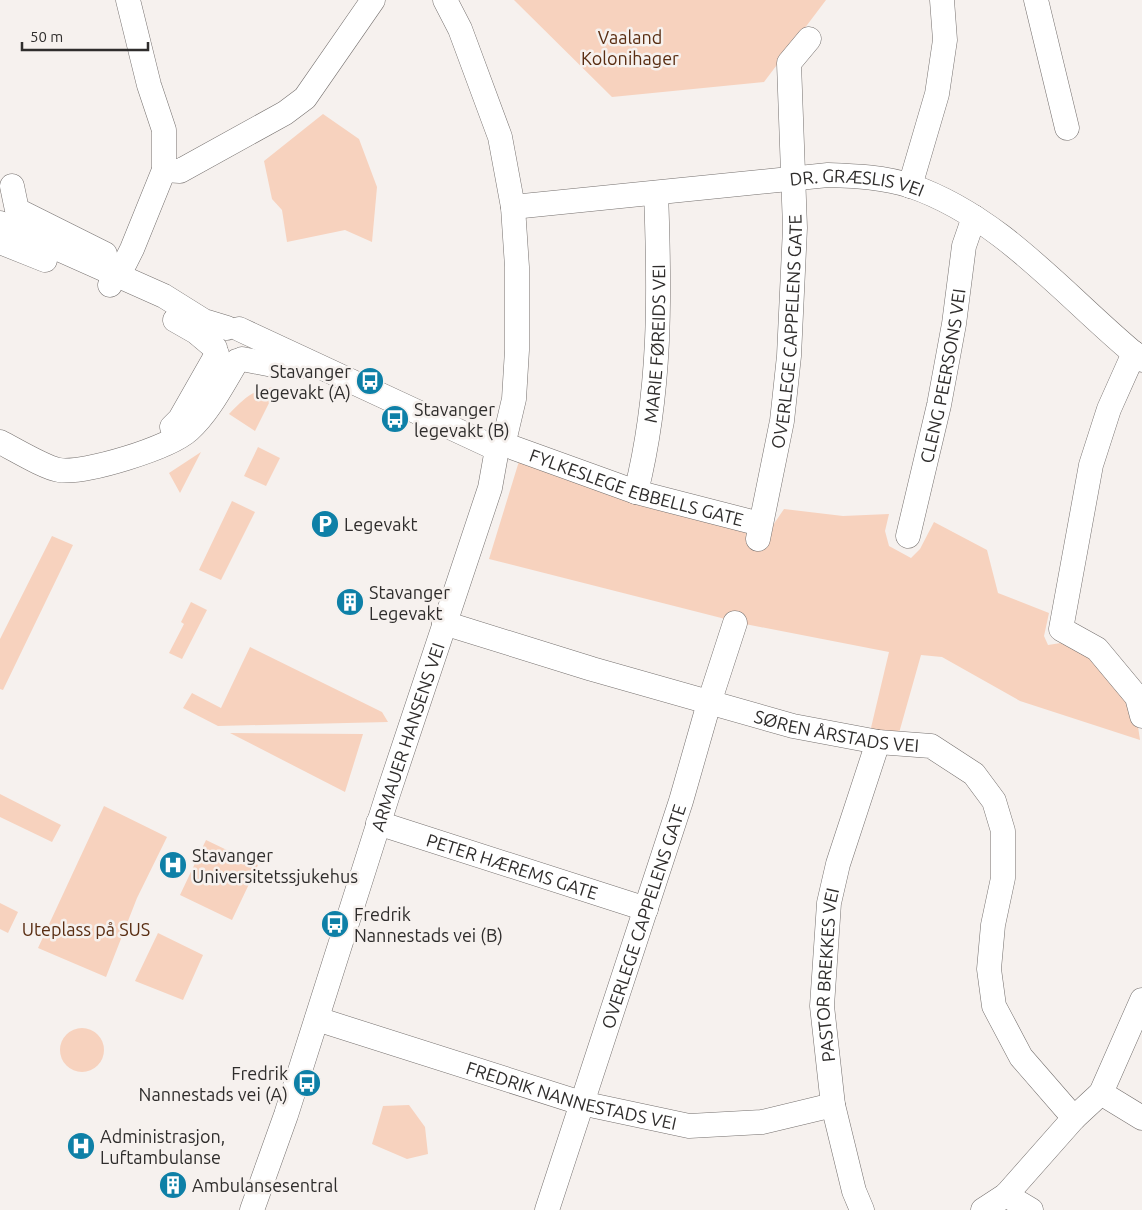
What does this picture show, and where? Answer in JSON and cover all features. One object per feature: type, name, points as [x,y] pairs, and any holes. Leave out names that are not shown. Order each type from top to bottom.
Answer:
[{"type":"street","points":[[116,274],[141,226],[164,170],[164,130],[147,78],[128,0]]},
{"type":"street","points":[[164,170],[180,171],[285,112],[305,98],[373,0]]},
{"type":"street","name":"ARMAUER HANSENS VEI","points":[[252,1210],[318,1019],[378,823],[444,623],[490,488],[506,448],[506,433],[512,412],[517,350],[517,267],[512,207],[500,137],[460,29],[445,0]]},
{"type":"street","points":[[910,186],[936,94],[945,40],[942,0]]},
{"type":"street","points":[[1036,0],[1067,128]]},
{"type":"street","name":"OVERLEGE CAPPELENS GATE","points":[[759,532],[782,421],[790,356],[795,228],[789,63],[810,39]]},
{"type":"street","name":"DR. GRÆSLIS VEI","points":[[512,207],[828,175],[879,178],[910,186],[942,198],[974,217],[1042,269],[1138,357]]},
{"type":"street","name":"FYLKESLEGE EBBELLS GATE","points":[[12,186],[18,210],[116,274],[196,332],[278,366],[318,366],[506,448],[759,532]]},
{"type":"street","name":"MARIE FØREIDS VEI","points":[[636,492],[644,460],[655,386],[659,278],[656,193]]},
{"type":"street","name":"CLENG PEERSONS VEI","points":[[908,536],[939,405],[954,324],[964,246],[974,217]]},
{"type":"street","name":"FYLKESLEGE EBBELLS GATE","points":[[0,223],[116,274]]},
{"type":"street","name":"FYLKESLEGE EBBELLS GATE","points":[[0,242],[116,274]]},
{"type":"street","points":[[0,442],[58,470],[99,467],[147,451],[188,431],[217,395],[230,346]]},
{"type":"street","points":[[1138,357],[1109,408],[1091,465],[1061,629],[1097,649],[1137,697],[1142,716]]},
{"type":"street","name":"SØREN ÅRSTADS VEI","points":[[444,623],[709,703],[793,726],[878,742],[931,746],[974,774],[994,800],[1003,831],[1003,878],[993,925],[989,969],[994,1006],[1021,1057],[1074,1118]]},
{"type":"street","name":"OVERLEGE CAPPELENS GATE","points":[[547,1210],[646,909],[735,623]]},
{"type":"street","name":"PASTOR BREKKES VEI","points":[[862,1210],[854,1191],[832,1105],[822,1006],[828,903],[841,856],[878,742]]},
{"type":"street","name":"PETER HÆREMS GATE","points":[[378,823],[646,909]]},
{"type":"street","points":[[983,1210],[1006,1195],[1074,1118],[1101,1093],[1142,1000]]},
{"type":"street","name":"FREDRIK NANNESTADS VEI","points":[[318,1019],[581,1103],[689,1126],[762,1122],[832,1105]]},
{"type":"street","points":[[1101,1093],[1142,1118]]},
{"type":"street","points":[[1006,1195],[1031,1210]]},
{"type":"green space","name":"Vaaland Kolonihager","points":[[514,0],[826,0],[764,82],[612,97]]},
{"type":"green space","points":[[323,114],[359,139],[377,187],[372,242],[345,230],[287,242],[282,210],[272,199],[264,161]]},
{"type":"green space","points":[[277,387],[255,431],[229,414],[250,395]]},
{"type":"green space","points":[[258,447],[280,458],[266,486],[244,476]]},
{"type":"green space","points":[[201,452],[180,493],[169,473]]},
{"type":"green space","points":[[520,458],[769,531],[784,509],[843,516],[889,514],[885,531],[889,546],[911,558],[920,549],[934,522],[987,550],[998,593],[1049,613],[1044,636],[1048,645],[1067,642],[1082,647],[1135,706],[1140,740],[1020,701],[942,657],[921,655],[899,733],[870,732],[889,652],[745,624],[489,559]]},
{"type":"green space","points":[[232,501],[255,512],[221,580],[199,570]]},
{"type":"green space","points":[[52,536],[73,545],[3,690],[0,689],[0,639]]},
{"type":"green space","points":[[191,602],[207,610],[182,659],[169,653],[184,624],[181,622]]},
{"type":"green space","points":[[250,647],[382,712],[388,722],[218,726],[183,708],[192,693],[221,708]]},
{"type":"green space","points":[[230,733],[363,734],[345,792]]},
{"type":"green space","points":[[0,794],[61,825],[52,842],[0,817]]},
{"type":"green space","name":"Uteplass på SUS","points":[[104,806],[167,837],[137,898],[106,977],[38,948]]},
{"type":"green space","points":[[206,840],[258,865],[232,920],[180,895]]},
{"type":"green space","points":[[0,903],[18,912],[8,933],[0,929]]},
{"type":"green space","points":[[158,933],[203,955],[183,1000],[135,981]]},
{"type":"green space","points":[[86,1028],[98,1034],[103,1041],[103,1059],[98,1066],[91,1071],[78,1072],[66,1066],[61,1059],[60,1046],[66,1034],[73,1029]]},
{"type":"green space","points":[[409,1105],[425,1127],[428,1154],[407,1159],[372,1144],[383,1106]]},
{"type":"place","name":"Stavanger legevakt (A)","points":[[370,381]]},
{"type":"place","name":"Stavanger legevakt (B)","points":[[395,419]]},
{"type":"place","name":"Legevakt","points":[[325,524]]},
{"type":"place","name":"Stavanger Legevakt","points":[[350,602]]},
{"type":"place","name":"Stavanger Universitetssjukehus","points":[[173,865]]},
{"type":"place","name":"Fredrik Nannestads vei (B)","points":[[335,924]]},
{"type":"place","name":"Fredrik Nannestads vei (A)","points":[[307,1083]]},
{"type":"place","name":"Administrasjon, Luftambulanse","points":[[81,1146]]},
{"type":"place","name":"Ambulansesentral","points":[[173,1185]]}]
